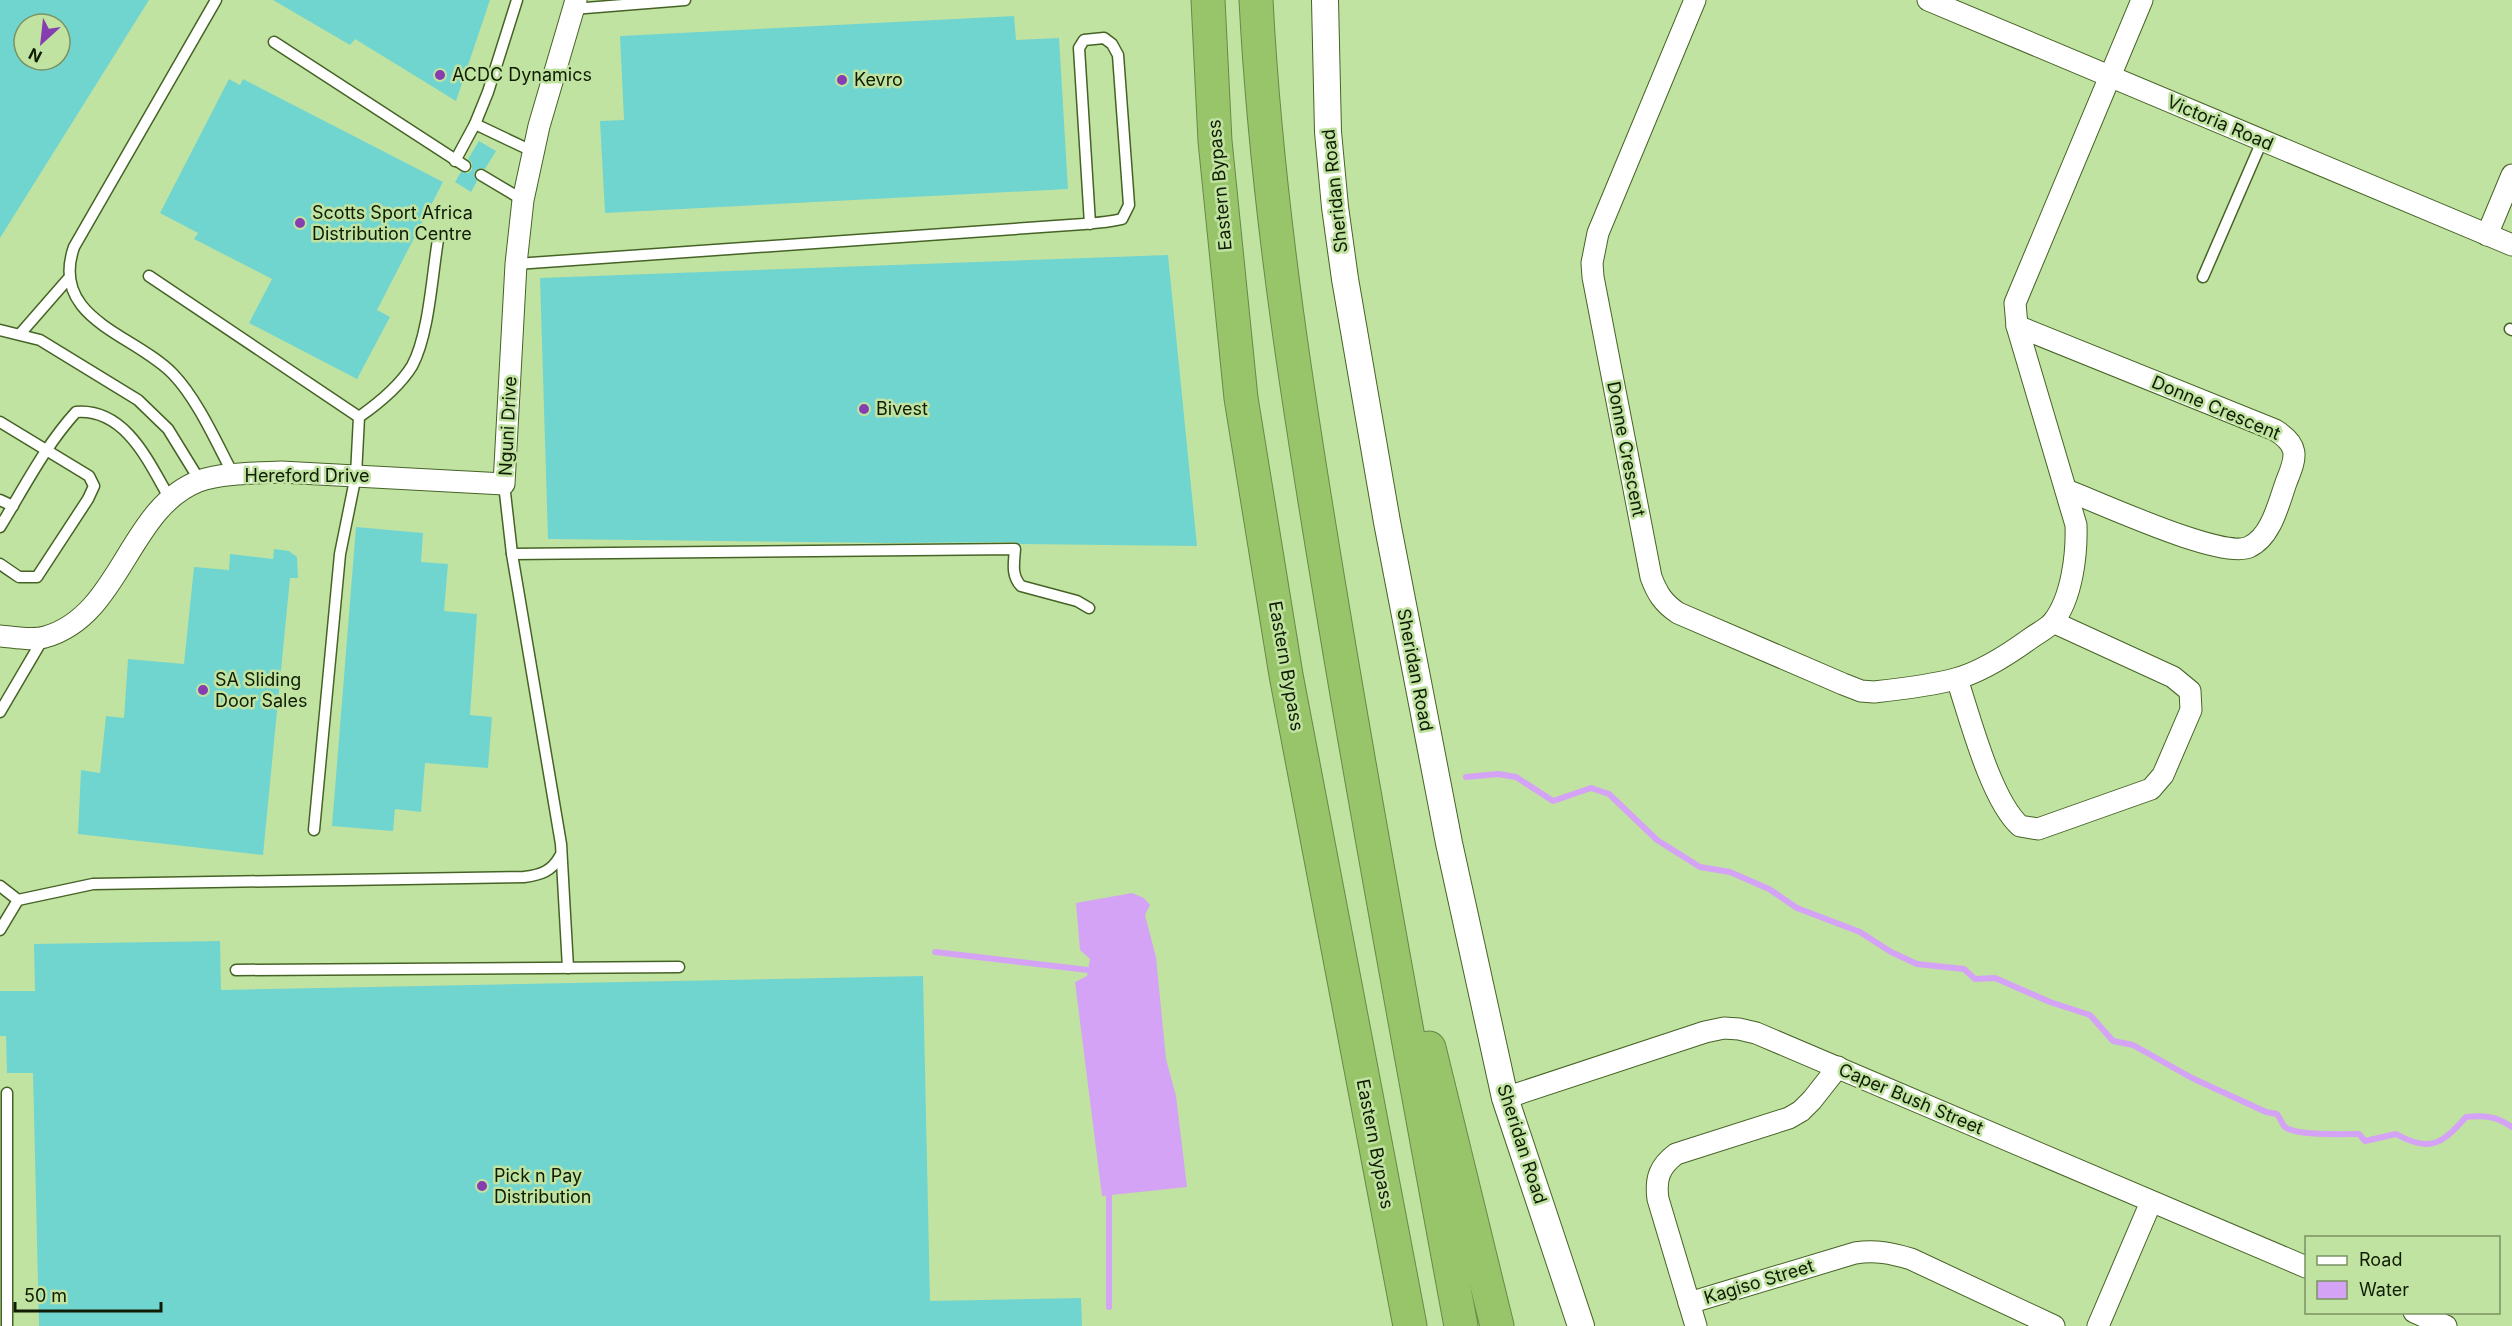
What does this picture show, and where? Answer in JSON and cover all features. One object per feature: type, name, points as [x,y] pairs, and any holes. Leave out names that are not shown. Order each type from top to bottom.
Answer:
[{"type":"highway","name":"Eastern Bypass","points":[[1208,0],[1215,141],[1241,398],[1286,675],[1410,1326]]},
{"type":"highway","points":[[1256,0],[1261,101],[1298,402],[1387,931],[1461,1326]]},
{"type":"highway","points":[[1387,931],[1420,1016],[1431,1054],[1497,1326]]},
{"type":"street","name":"Sheridan Road","points":[[1325,0],[1328,132],[1335,207],[1359,362],[1449,843],[1505,1098],[1581,1326]]},
{"type":"street","name":"Donne Crescent","points":[[1695,0],[1598,233],[1592,263],[1656,592],[1666,605],[1677,613],[1861,691],[1874,692],[1957,679],[1992,663],[2019,647],[2053,622]]},
{"type":"street","name":"Victoria Road","points":[[1928,0],[2512,245]]},
{"type":"street","points":[[1957,679],[2003,806],[2020,826],[2038,829],[2151,789],[2163,775],[2191,710],[2190,691],[2172,677],[2053,622],[2073,572],[2077,550],[2076,525],[2040,410],[2014,313],[2018,292],[2142,0]]},
{"type":"street","name":"Nguni Drive","points":[[504,484],[516,264],[523,200],[575,4]]},
{"type":"street","points":[[2487,235],[2512,175]]},
{"type":"street","name":"Donne Crescent","points":[[2017,326],[2275,430],[2291,443],[2295,452],[2294,465],[2267,531],[2250,547],[2238,550],[2207,544],[2066,490]]},
{"type":"street","name":"Hereford Drive","points":[[0,636],[44,637],[83,616],[98,600],[146,528],[170,498],[200,481],[281,472],[504,484]]},
{"type":"street","name":"Caper Bush Street","points":[[1505,1098],[1706,1032],[1724,1028],[1739,1029],[1838,1067],[2305,1266]]},
{"type":"street","name":"Kagiso Street","points":[[1838,1067],[1802,1111],[1789,1118],[1676,1154],[1665,1162],[1656,1185],[1658,1199],[1689,1303],[1873,1250],[1911,1259],[2054,1326]]},
{"type":"street","points":[[2098,1326],[2151,1202]]},
{"type":"street","points":[[1689,1303],[1696,1326]]},
{"type":"street","points":[[2419,1314],[2446,1326]]},
{"type":"lane","points":[[216,0],[74,247],[68,263],[68,279],[77,301],[94,319],[173,374],[196,406],[234,476]]},
{"type":"lane","points":[[274,42],[460,163],[488,92],[518,0]]},
{"type":"lane","points":[[575,4],[685,0]]},
{"type":"lane","points":[[516,264],[1090,224],[1122,219],[1129,205],[1118,55],[1112,44],[1104,38],[1084,40],[1079,48],[1090,224]]},
{"type":"lane","points":[[475,124],[534,152]]},
{"type":"lane","points":[[2203,277],[2262,141]]},
{"type":"lane","points":[[481,175],[523,200]]},
{"type":"lane","points":[[359,417],[378,404],[400,381],[418,351],[438,240]]},
{"type":"lane","points":[[149,276],[359,417]]},
{"type":"lane","points":[[20,334],[68,279]]},
{"type":"lane","points":[[0,330],[40,340],[138,400],[168,429],[200,481]]},
{"type":"lane","points":[[0,527],[46,451],[76,412],[89,411],[105,417],[122,428],[136,442],[170,498]]},
{"type":"lane","points":[[314,830],[340,554],[356,475],[359,417]]},
{"type":"lane","points":[[0,422],[90,476],[94,486],[88,499],[37,577],[19,577],[0,564]]},
{"type":"lane","name":"Nguni Drive","points":[[504,484],[512,554],[557,821],[568,968]]},
{"type":"lane","points":[[0,500],[13,506]]},
{"type":"lane","points":[[512,554],[1015,549],[1015,580],[1021,586],[1077,601],[1089,608]]},
{"type":"lane","points":[[0,712],[44,637]]},
{"type":"lane","points":[[0,930],[18,900],[93,884],[524,877],[547,871],[560,856]]},
{"type":"lane","points":[[0,886],[18,900]]},
{"type":"lane","points":[[237,970],[679,967]]},
{"type":"lane","points":[[7,1326],[8,1093]]},
{"type":"water","points":[[1132,893],[1144,898],[1150,905],[1145,915],[1156,957],[1166,1059],[1176,1096],[1187,1187],[1102,1196],[1075,982],[1087,976],[1090,959],[1080,950],[1076,903]]},
{"type":"building","points":[[0,0],[149,0],[0,238]]},
{"type":"building","name":"ACDC Dynamics","points":[[273,0],[490,0],[456,101],[355,39],[350,45]]},
{"type":"building","name":"Kevro","points":[[1014,16],[1016,40],[1059,38],[1068,189],[605,213],[600,121],[624,120],[620,36]]},
{"type":"building","name":"Scotts Sport Africa Distribution Centre","points":[[229,79],[240,85],[243,79],[443,182],[377,310],[390,317],[357,379],[249,323],[272,279],[194,239],[198,233],[160,213]]},
{"type":"building","points":[[479,141],[496,151],[485,169],[475,171],[477,181],[471,192],[455,182],[461,172],[468,173],[472,170],[472,163],[468,159]]},
{"type":"building","name":"Bivest","points":[[1168,255],[1197,546],[1020,544],[1015,542],[548,539],[540,278]]},
{"type":"building","points":[[356,527],[423,533],[421,562],[448,564],[444,611],[477,614],[470,715],[492,717],[488,768],[425,763],[421,812],[395,809],[393,831],[332,826]]},
{"type":"building","name":"SA Sliding Door Sales","points":[[274,549],[289,551],[297,557],[298,578],[290,578],[263,855],[78,834],[81,770],[100,773],[106,716],[124,718],[128,659],[184,664],[194,567],[229,570],[230,554],[273,559]]},
{"type":"building","name":"Pick n Pay Distribution","points":[[220,941],[221,990],[923,976],[930,1301],[1081,1298],[1082,1326],[39,1326],[33,1073],[7,1073],[6,1036],[0,1036],[0,991],[35,991],[34,944]]},
{"type":"waterway","points":[[1466,777],[1498,774],[1516,777],[1553,801],[1591,788],[1609,794],[1657,840],[1700,867],[1730,872],[1769,889],[1797,908],[1860,932],[1891,952],[1917,964],[1964,969],[1975,979],[1995,978],[2050,1002],[2090,1015],[2113,1041],[2133,1045],[2192,1078],[2266,1112],[2277,1114],[2284,1126],[2290,1130],[2320,1134],[2359,1134],[2365,1141],[2396,1134],[2408,1140],[2427,1144],[2435,1143],[2450,1134],[2466,1117],[2490,1117],[2512,1127]]},
{"type":"waterway","points":[[935,952],[1088,970]]},
{"type":"waterway","points":[[1109,1195],[1109,1307]]},
{"type":"place","name":"ACDC Dynamics","points":[[440,75]]},
{"type":"place","name":"Kevro","points":[[842,80]]},
{"type":"place","name":"Scotts Sport Africa Distribution Centre","points":[[300,223]]},
{"type":"place","name":"Bivest","points":[[864,409]]},
{"type":"place","name":"SA Sliding Door Sales","points":[[203,690]]},
{"type":"place","name":"Pick n Pay Distribution","points":[[482,1186]]}]
